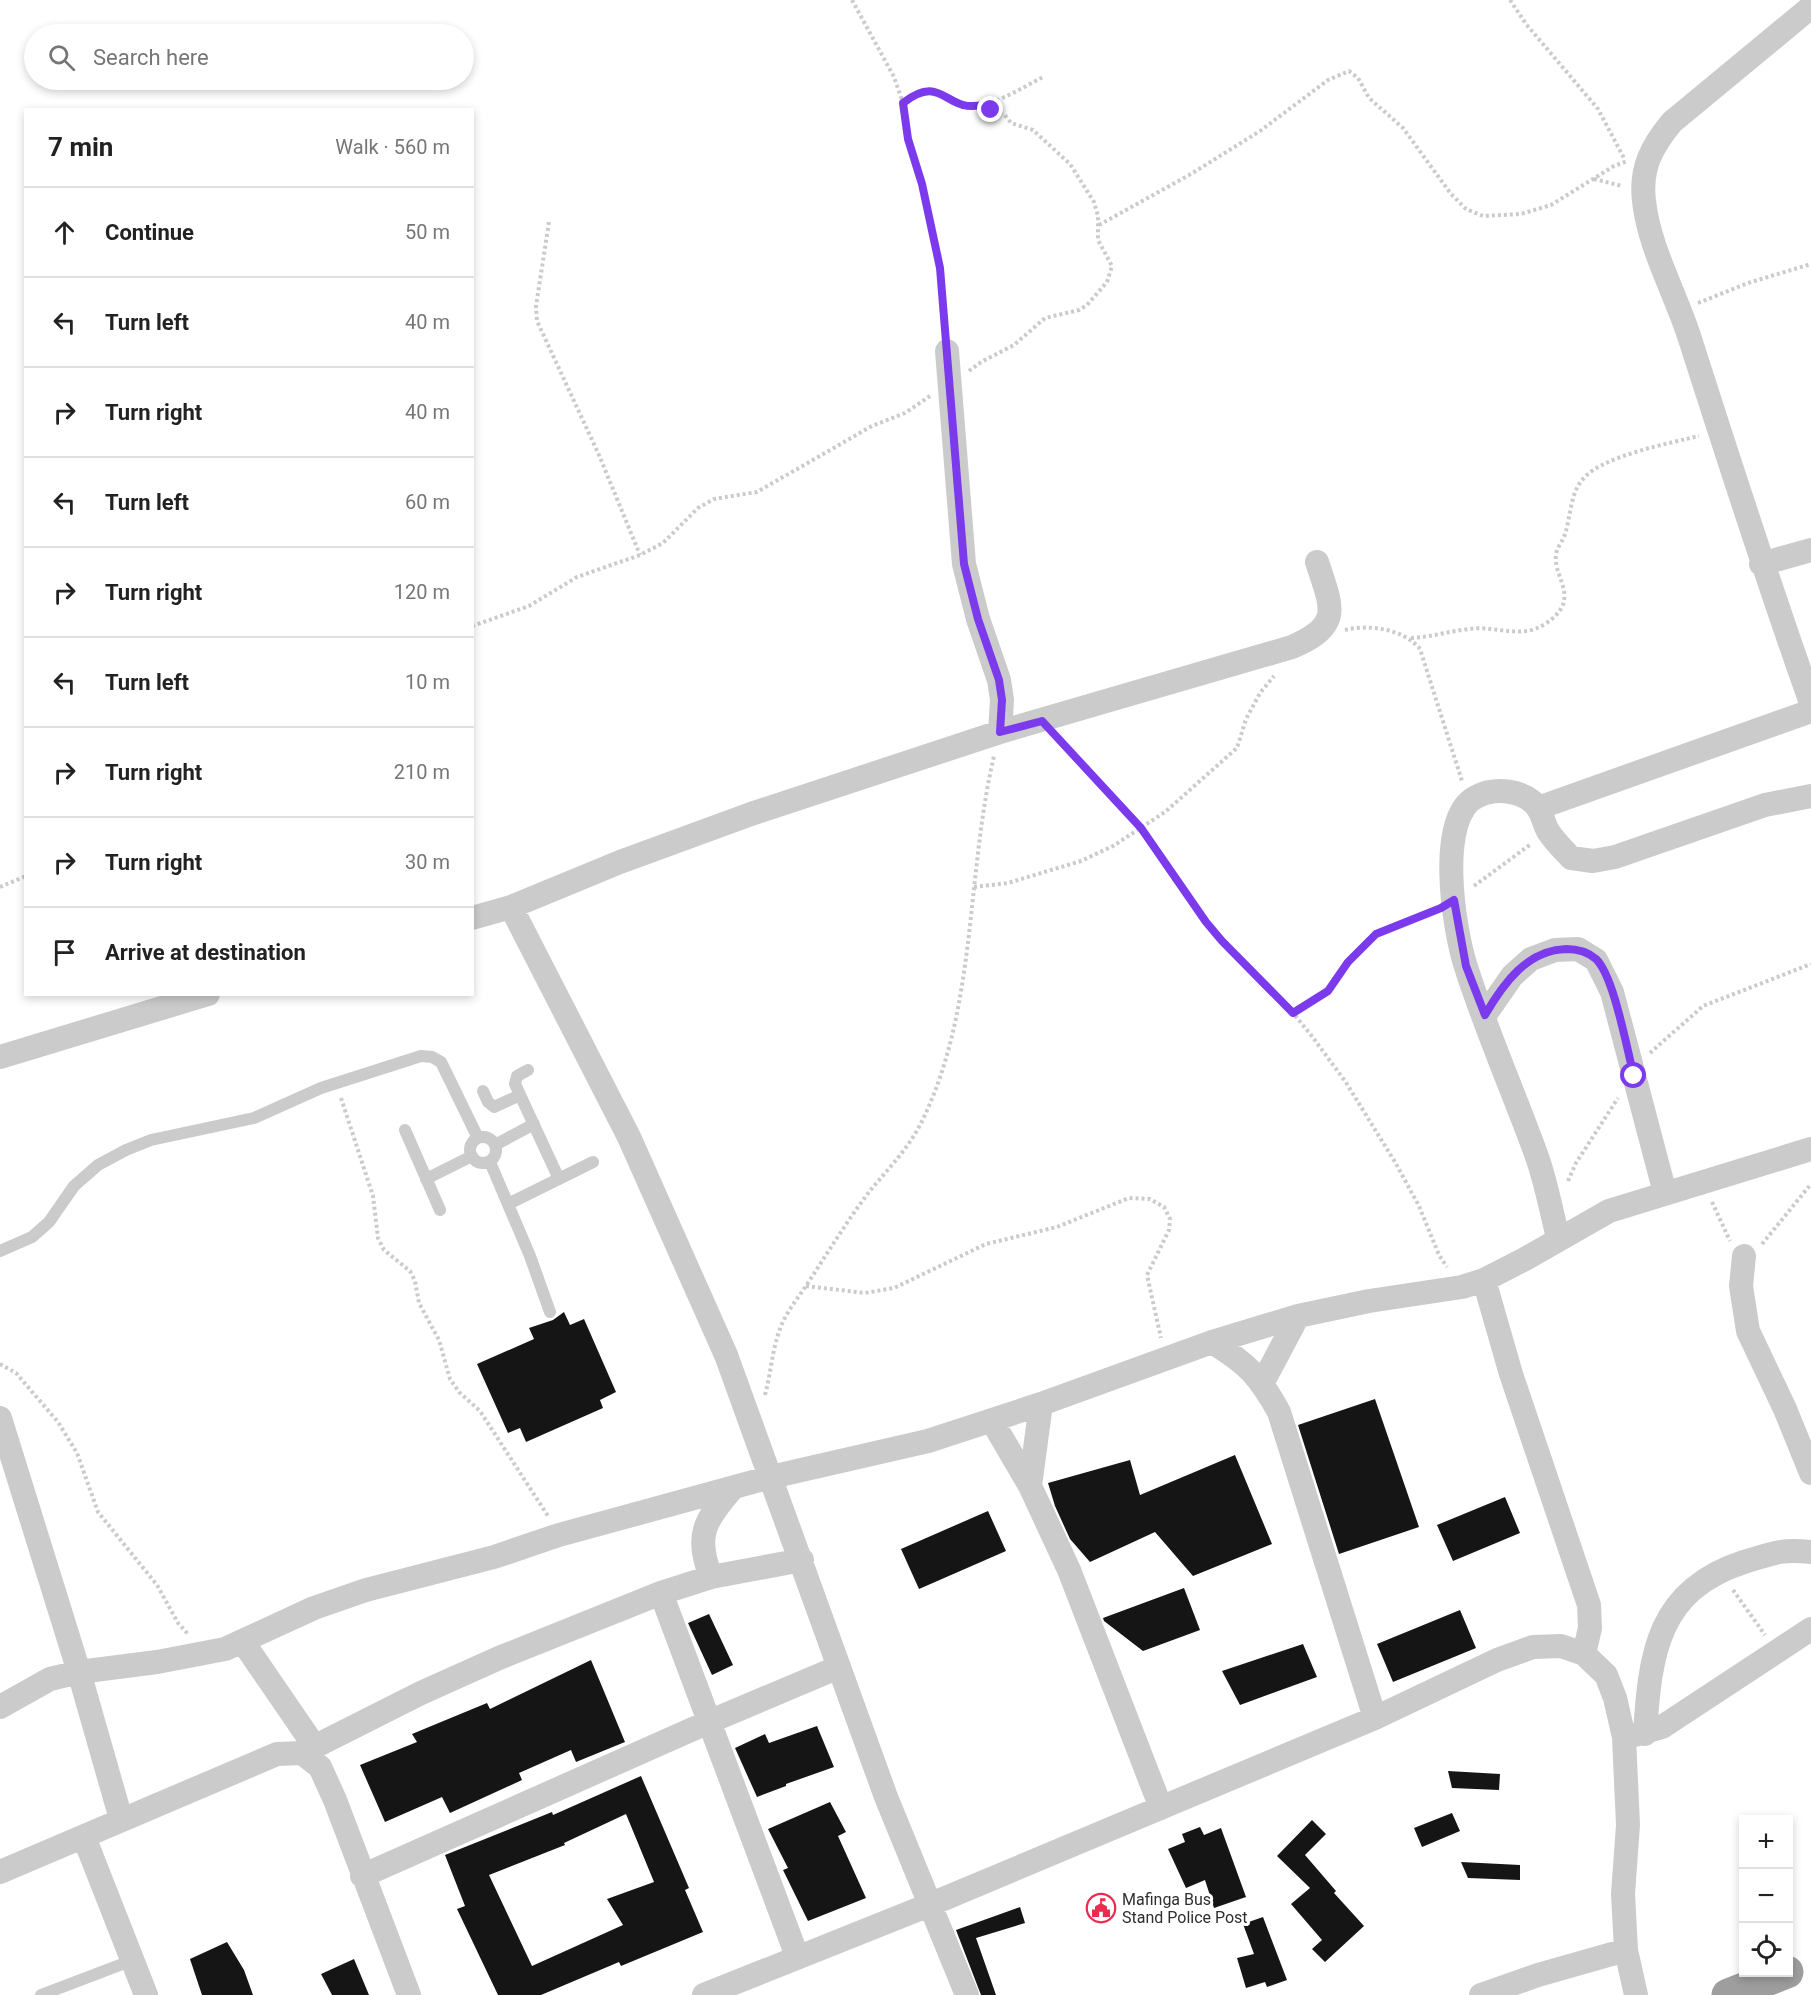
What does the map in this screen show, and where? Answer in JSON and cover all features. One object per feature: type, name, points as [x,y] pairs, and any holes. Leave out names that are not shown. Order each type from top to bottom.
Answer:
[{"type":"highway","points":[[1793,1970],[1811,1963]]},
{"type":"highway","points":[[1728,1995],[1775,1977]]},
{"type":"street","points":[[1811,7],[1672,122],[1635,165],[1648,224],[1681,311],[1761,564],[1811,703]]},
{"type":"street","points":[[947,351],[948,387],[964,564],[978,619],[999,680],[1002,700],[1000,732]]},
{"type":"street","points":[[1761,564],[1811,550]]},
{"type":"street","points":[[474,917],[512,907],[620,862],[751,814],[1000,732],[1302,643],[1325,628],[1330,616],[1329,597],[1317,562]]},
{"type":"street","points":[[1538,808],[1811,711]]},
{"type":"street","points":[[1558,1238],[1538,1158],[1466,966],[1451,870],[1458,816],[1468,800],[1484,793],[1506,791],[1524,796],[1538,808],[1548,831],[1571,858],[1593,861],[1615,857],[1765,805],[1811,796]]},
{"type":"street","points":[[512,907],[629,1137],[726,1355],[751,1430],[802,1560],[839,1667],[929,1905],[967,1995]]},
{"type":"street","points":[[1485,1015],[1505,983],[1532,959],[1555,950],[1578,949],[1596,960],[1612,992],[1665,1192]]},
{"type":"street","points":[[0,1057],[201,996]]},
{"type":"street","points":[[0,1707],[50,1679],[79,1671],[157,1662],[234,1646],[314,1608],[366,1590],[494,1557],[559,1535],[771,1477],[928,1442],[1041,1404],[1212,1341],[1298,1316],[1473,1283],[1525,1259],[1558,1238],[1609,1211],[1811,1149]]},
{"type":"street","points":[[1744,1256],[1741,1286],[1748,1331],[1795,1431],[1811,1473]]},
{"type":"street","points":[[1473,1283],[1511,1374],[1589,1605],[1590,1628],[1584,1654]]},
{"type":"street","points":[[1263,1382],[1298,1316]]},
{"type":"street","points":[[1212,1341],[1243,1361],[1263,1382],[1279,1412],[1375,1718]]},
{"type":"street","points":[[1030,1486],[1041,1404]]},
{"type":"street","points":[[0,1418],[79,1671],[121,1819]]},
{"type":"street","points":[[992,1421],[1030,1486],[1069,1570],[1161,1808]]},
{"type":"street","points":[[711,1577],[704,1558],[704,1535],[709,1515],[730,1490]]},
{"type":"street","points":[[1636,1995],[1626,1950],[1623,1894],[1634,1736],[1654,1650],[1668,1616],[1694,1587],[1734,1566],[1784,1550],[1811,1552]]},
{"type":"street","points":[[0,1872],[277,1754],[308,1750],[421,1693],[499,1658],[661,1593],[711,1577],[802,1560]]},
{"type":"street","points":[[661,1593],[711,1720],[797,1956]]},
{"type":"street","points":[[1634,1736],[1662,1727],[1811,1629]]},
{"type":"street","points":[[234,1646],[320,1767],[335,1800],[409,1995]]},
{"type":"street","points":[[704,1995],[929,1905],[1161,1808],[1375,1718],[1497,1660],[1533,1647],[1561,1646],[1584,1654],[1606,1675],[1634,1736]]},
{"type":"street","points":[[362,1876],[711,1720],[839,1667]]},
{"type":"street","points":[[84,1837],[146,1995]]},
{"type":"street","points":[[1481,1995],[1538,1975],[1626,1950]]},
{"type":"lane","points":[[0,1251],[32,1237],[49,1222],[74,1186],[90,1172],[126,1150],[151,1140],[245,1121],[336,1083],[421,1056],[432,1056],[441,1062],[478,1138]]},
{"type":"lane","points":[[528,1070],[515,1080],[558,1179]]},
{"type":"lane","points":[[483,1091],[488,1102],[494,1107],[520,1095]]},
{"type":"lane","points":[[495,1145],[534,1124]]},
{"type":"lane","points":[[405,1130],[440,1210]]},
{"type":"lane","points":[[485,1137],[495,1145],[496,1151],[490,1162],[483,1163],[472,1156],[470,1149],[478,1138],[485,1137]]},
{"type":"lane","points":[[426,1179],[472,1156]]},
{"type":"lane","points":[[490,1162],[550,1312]]},
{"type":"lane","points":[[508,1204],[593,1162]]},
{"type":"lane","points":[[40,1995],[133,1960]]},
{"type":"path","points":[[852,0],[894,77],[903,103],[908,139],[922,184],[940,268],[947,351]]},
{"type":"path","points":[[1099,225],[1191,174],[1260,131],[1328,80],[1349,70],[1358,78],[1369,98],[1403,128],[1451,194],[1466,209],[1483,216],[1521,214],[1551,205],[1635,165],[1598,110],[1526,24],[1510,0]]},
{"type":"path","points":[[903,103],[917,92],[930,89],[965,107],[985,104],[1043,78]]},
{"type":"path","points":[[474,625],[530,606],[577,577],[640,555],[663,543],[698,508],[714,499],[758,492],[872,426],[905,413],[948,387],[981,362],[1014,345],[1045,318],[1080,310],[1087,305],[1111,275],[1112,266],[1098,240],[1099,225],[1094,202],[1070,164],[1040,136],[1011,123],[1005,114],[991,110],[985,104]]},
{"type":"path","points":[[549,222],[536,306],[537,321],[599,455],[640,555]]},
{"type":"path","points":[[1681,311],[1748,283],[1811,264]]},
{"type":"path","points":[[974,887],[1008,883],[1081,861],[1165,812],[1237,748],[1246,719],[1260,693],[1302,643],[1352,628],[1379,629],[1411,638],[1489,628],[1518,633],[1544,624],[1556,615],[1563,602],[1564,584],[1556,556],[1565,534],[1575,495],[1583,478],[1619,458],[1662,444],[1720,432]]},
{"type":"path","points":[[1411,638],[1426,663],[1468,800]]},
{"type":"path","points":[[1042,721],[1141,828],[1206,922],[1293,1013],[1345,1081],[1395,1161],[1419,1206],[1439,1255],[1473,1283]]},
{"type":"path","points":[[751,1430],[766,1394],[781,1327],[845,1226],[898,1158],[922,1120],[942,1071],[955,1016],[983,807],[1000,732]]},
{"type":"path","points":[[1293,1013],[1328,991],[1348,962],[1376,934],[1441,908],[1494,874],[1548,831]]},
{"type":"path","points":[[0,887],[24,877]]},
{"type":"path","points":[[1551,1211],[1576,1163],[1656,1047],[1677,1031],[1696,1010],[1716,999],[1811,964]]},
{"type":"path","points":[[336,1083],[373,1196],[381,1244],[392,1257],[410,1271],[415,1281],[419,1303],[439,1340],[450,1379],[459,1392],[480,1411],[499,1438],[559,1535]]},
{"type":"path","points":[[1696,1183],[1718,1212],[1731,1244],[1744,1256],[1753,1254],[1811,1184]]},
{"type":"path","points":[[806,1286],[880,1292],[894,1288],[986,1244],[1057,1227],[1129,1198],[1150,1199],[1164,1207],[1170,1219],[1169,1230],[1147,1275],[1166,1358]]},
{"type":"path","points":[[0,1364],[16,1373],[58,1422],[77,1454],[99,1512],[157,1585],[178,1623],[195,1639],[234,1646]]},
{"type":"path","points":[[1719,1573],[1776,1650]]},
{"type":"building","points":[[564,1312],[570,1325],[584,1319],[616,1392],[600,1400],[603,1408],[526,1442],[520,1428],[508,1433],[477,1364],[534,1339],[529,1328],[553,1320]]},
{"type":"building","points":[[1375,1399],[1419,1527],[1339,1554],[1298,1425]]},
{"type":"building","points":[[1235,1455],[1272,1544],[1193,1576],[1155,1532],[1090,1562],[1070,1539],[1055,1506],[1048,1483],[1130,1460],[1140,1495]]},
{"type":"building","points":[[1505,1497],[1520,1533],[1453,1561],[1437,1525]]},
{"type":"building","points":[[988,1511],[1006,1551],[919,1589],[901,1549]]},
{"type":"building","points":[[1184,1588],[1200,1630],[1143,1651],[1104,1621],[1103,1618]]},
{"type":"building","points":[[1460,1610],[1476,1648],[1393,1682],[1377,1644]]},
{"type":"building","points":[[709,1614],[733,1665],[712,1675],[688,1623]]},
{"type":"building","points":[[1303,1644],[1317,1677],[1240,1705],[1222,1671]]},
{"type":"building","points":[[591,1660],[625,1742],[576,1762],[571,1750],[519,1773],[522,1780],[450,1813],[442,1797],[385,1822],[360,1765],[417,1742],[412,1734],[487,1703],[490,1709]]},
{"type":"building","points":[[817,1726],[834,1767],[757,1797],[735,1748],[765,1734],[769,1743]]},
{"type":"building","points":[[1448,1771],[1500,1774],[1499,1790],[1452,1788]]},
{"type":"building","points":[[641,1776],[689,1888],[685,1890],[703,1932],[621,1966],[619,1962],[541,1995],[498,1995],[457,1909],[465,1906],[445,1855],[552,1812],[553,1815]],"holes":[[[626,1814],[654,1882],[607,1899],[623,1925],[532,1966],[489,1875],[565,1845],[564,1843]]]},
{"type":"building","points":[[830,1802],[846,1832],[838,1836],[866,1898],[808,1921],[783,1870],[788,1868],[768,1829]]},
{"type":"building","points":[[1452,1813],[1460,1831],[1422,1847],[1414,1828]]},
{"type":"building","points":[[1312,1820],[1326,1834],[1305,1855],[1336,1891],[1334,1893],[1364,1926],[1325,1962],[1312,1949],[1322,1940],[1291,1904],[1310,1888],[1277,1856]]},
{"type":"building","points":[[1200,1827],[1204,1835],[1221,1828],[1246,1897],[1214,1908],[1205,1880],[1186,1888],[1168,1849],[1185,1842],[1182,1834]]},
{"type":"building","points":[[1461,1862],[1520,1865],[1520,1880],[1468,1878]]},
{"type":"building","points":[[1020,1907],[1025,1923],[976,1938],[996,1995],[981,1995],[956,1930]]},
{"type":"building","points":[[1263,1917],[1287,1980],[1267,1987],[1265,1982],[1246,1988],[1237,1958],[1254,1954],[1243,1924]]},
{"type":"building","points":[[227,1942],[244,1970],[253,1995],[202,1995],[190,1959]]},
{"type":"building","points":[[354,1959],[369,1995],[332,1995],[321,1974]]},
{"type":"place","name":"Mafinga Bus Stand Police Post","points":[[1101,1908]]},
{"type":"route","points":[[991,110],[985,104],[965,107],[930,89],[917,92],[903,103],[908,139],[922,184],[940,268],[964,564],[978,619],[999,680],[1002,700],[1000,732],[1042,721],[1141,828],[1206,922],[1222,941],[1293,1013],[1328,991],[1348,962],[1376,934],[1441,908],[1454,900],[1466,966],[1485,1015],[1499,991],[1532,959],[1555,950],[1578,949],[1596,960],[1612,992],[1634,1076]]}]
